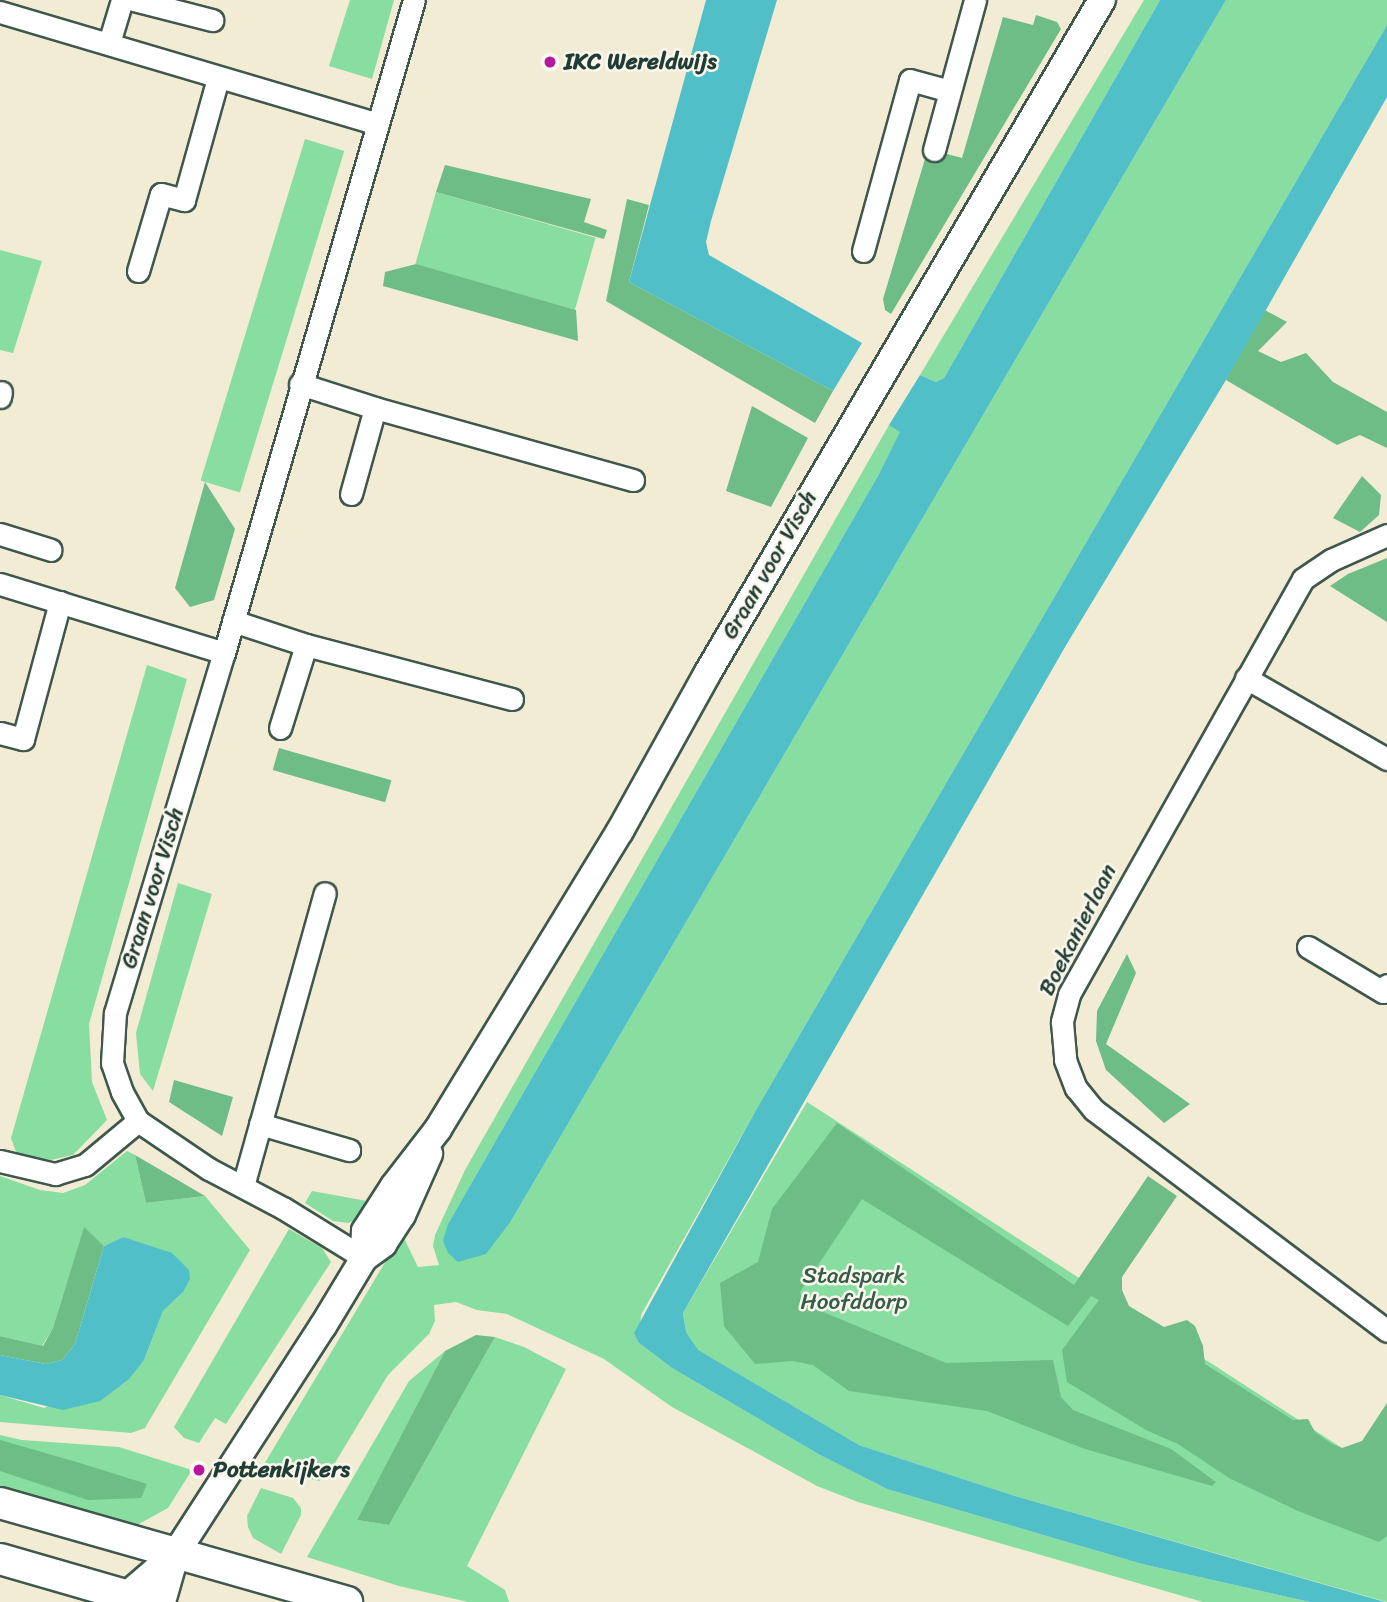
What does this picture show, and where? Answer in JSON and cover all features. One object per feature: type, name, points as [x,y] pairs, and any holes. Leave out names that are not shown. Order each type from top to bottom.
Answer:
[{"type":"main road","points":[[0,1503],[347,1602]]},
{"type":"main road","points":[[0,1559],[138,1599]]},
{"type":"street","points":[[109,43],[122,0]]},
{"type":"street","points":[[134,0],[212,20]]},
{"type":"street","name":"Graan voor Visch","points":[[364,1258],[243,1186],[209,1169],[138,1121],[122,1092],[112,1063],[115,1013],[224,653],[300,384],[414,0]]},
{"type":"street","points":[[934,150],[975,0]]},
{"type":"street","name":"Graan voor Visch","points":[[138,1599],[176,1553],[364,1258],[383,1244],[402,1215],[438,1129],[620,831],[707,674],[1102,0]]},
{"type":"street","points":[[0,12],[378,124]]},
{"type":"street","points":[[138,271],[162,194],[184,201],[218,78]]},
{"type":"street","points":[[863,251],[910,80],[950,91]]},
{"type":"street","points":[[300,384],[375,408],[633,480]]},
{"type":"street","points":[[351,494],[375,408]]},
{"type":"street","points":[[0,534],[51,550]]},
{"type":"street","name":"Boekanierlaan","points":[[1387,536],[1331,560],[1303,579],[1069,995],[1062,1023],[1065,1060],[1076,1087],[1094,1110],[1387,1331]]},
{"type":"street","points":[[0,584],[224,653]]},
{"type":"street","points":[[0,733],[23,740],[60,603]]},
{"type":"street","points":[[233,621],[306,645],[512,699]]},
{"type":"street","points":[[280,728],[306,645]]},
{"type":"street","points":[[1246,678],[1387,759]]},
{"type":"street","points":[[243,1186],[325,893]]},
{"type":"street","points":[[1308,947],[1383,992],[1387,985]]},
{"type":"street","points":[[0,1161],[55,1174],[85,1165],[138,1121]]},
{"type":"street","points":[[260,1124],[349,1150]]},
{"type":"street","name":"Graan voor Visch","points":[[162,1602],[176,1553]]},
{"type":"green space","points":[[350,0],[394,0],[372,79],[329,66]]},
{"type":"green space","points":[[1144,0],[1160,0],[944,378],[936,382],[920,375]]},
{"type":"green space","points":[[1226,0],[1387,0],[1387,25],[756,1110],[641,1315],[639,1343],[672,1368],[820,1455],[887,1489],[1142,1564],[1310,1602],[1203,1602],[858,1502],[817,1486],[672,1407],[604,1359],[507,1314],[477,1310],[456,1302],[434,1305],[435,1321],[429,1334],[388,1375],[327,1476],[319,1481],[263,1466],[402,1234],[418,1267],[439,1265],[433,1246],[435,1235],[465,1170],[889,425],[901,431],[879,474],[448,1224],[511,1221]]},
{"type":"green space","points":[[1036,15],[1057,22],[1061,29],[891,314],[885,310],[883,299],[928,149],[962,158],[1003,17],[1033,25]]},
{"type":"green space","points":[[305,139],[344,151],[240,492],[201,480]]},
{"type":"green space","points":[[445,165],[591,199],[584,222],[607,230],[604,239],[436,192]]},
{"type":"green space","points":[[436,192],[596,238],[575,310],[415,264]]},
{"type":"green space","points":[[627,199],[649,205],[629,282],[833,391],[815,423],[606,301]]},
{"type":"green space","points":[[0,250],[42,261],[13,353],[0,350]]},
{"type":"green space","points":[[416,264],[576,310],[578,341],[383,286],[385,272]]},
{"type":"green space","points":[[1263,309],[1287,322],[1258,351],[1281,362],[1306,353],[1333,382],[1387,412],[1387,448],[1360,435],[1337,445],[1226,380]]},
{"type":"green space","points":[[752,406],[808,438],[771,507],[726,491]]},
{"type":"green space","points":[[1362,476],[1381,495],[1379,515],[1360,532],[1333,518]]},
{"type":"green space","points":[[205,482],[235,529],[214,600],[190,607],[175,588]]},
{"type":"green space","points":[[1387,558],[1387,622],[1330,586],[1348,574]]},
{"type":"green space","points":[[147,665],[187,679],[89,1024],[92,1082],[107,1120],[73,1155],[51,1160],[28,1157],[16,1152],[11,1138]]},
{"type":"green space","points":[[279,748],[391,780],[385,802],[273,770]]},
{"type":"green space","points":[[178,883],[212,894],[153,1091],[140,1074],[136,1033]]},
{"type":"green space","points":[[1127,954],[1136,973],[1106,1044],[1190,1104],[1164,1123],[1106,1070],[1096,1041],[1097,1011]]},
{"type":"green space","points":[[174,1080],[233,1097],[222,1136],[169,1102]]},
{"type":"green space","name":"Stadspark Hoofddorp","points":[[807,1102],[1342,1448],[1387,1455],[1387,1602],[1015,1496],[859,1445],[697,1350],[686,1332],[683,1313]]},
{"type":"green space","points":[[837,1123],[1074,1285],[1148,1176],[1177,1196],[1122,1277],[1122,1290],[1129,1306],[1164,1327],[1187,1320],[1195,1326],[1203,1346],[1205,1364],[1293,1420],[1308,1419],[1315,1432],[1342,1448],[1362,1441],[1387,1403],[1387,1536],[1379,1542],[1298,1511],[1229,1478],[1178,1444],[1146,1430],[1067,1382],[1062,1350],[1099,1300],[1091,1296],[1068,1326],[862,1199],[800,1292],[802,1299],[811,1307],[946,1363],[1053,1360],[1061,1397],[1073,1410],[1171,1449],[1216,1482],[1212,1486],[1085,1449],[987,1411],[849,1391],[813,1365],[792,1361],[755,1364],[724,1326],[720,1283],[758,1262],[772,1209]]},
{"type":"green space","points":[[127,1151],[135,1155],[146,1203],[205,1196],[250,1250],[145,1428],[131,1433],[0,1422],[0,1395],[44,1408],[144,1360],[163,1311],[183,1292],[123,1237],[104,1246],[84,1228],[53,1328],[42,1346],[0,1336],[0,1176],[40,1190],[63,1193],[85,1185]]},
{"type":"green space","points":[[135,1155],[205,1196],[146,1203]]},
{"type":"green space","points":[[312,1191],[374,1204],[358,1219],[348,1223],[333,1221],[305,1203]]},
{"type":"green space","points":[[84,1227],[104,1246],[75,1344],[62,1360],[46,1364],[0,1355],[0,1336],[43,1346],[53,1328]]},
{"type":"green space","points":[[289,1229],[322,1248],[331,1262],[226,1424],[215,1418],[199,1443],[184,1438],[174,1427]]},
{"type":"green space","points":[[476,1335],[495,1337],[389,1525],[357,1520],[445,1351]]},
{"type":"green space","points":[[495,1337],[524,1347],[566,1369],[467,1566],[505,1590],[509,1602],[468,1602],[399,1586],[307,1557],[409,1381],[445,1351],[357,1520],[389,1525]]},
{"type":"green space","points":[[0,1435],[22,1440],[119,1447],[192,1470],[168,1508],[137,1525],[119,1526],[0,1492]]},
{"type":"green space","points":[[0,1440],[147,1484],[141,1498],[88,1500],[0,1471]]},
{"type":"green space","points":[[261,1488],[293,1498],[301,1508],[301,1515],[281,1554],[253,1538],[248,1527],[247,1516]]},
{"type":"water","points":[[706,0],[777,0],[711,221],[706,242],[709,255],[862,343],[833,391],[629,282]]},
{"type":"water","points":[[1160,0],[1226,0],[511,1221],[486,1254],[458,1262],[448,1253],[443,1241],[448,1224],[879,474],[900,432],[889,425],[920,375],[936,382],[944,378]]},
{"type":"water","points":[[1387,25],[1387,97],[1226,380],[1065,647],[683,1313],[686,1332],[698,1350],[859,1445],[1015,1496],[1385,1602],[1310,1602],[1142,1564],[887,1489],[820,1455],[672,1368],[639,1343],[634,1333],[756,1110]]},
{"type":"water","points":[[123,1237],[172,1253],[189,1270],[190,1279],[183,1292],[163,1311],[144,1360],[129,1379],[100,1401],[63,1410],[0,1395],[0,1355],[46,1364],[62,1360],[75,1344],[104,1246]]},
{"type":"place","name":"IKC Wereldwijs","points":[[550,62]]},
{"type":"place","name":"Pottenkijkers","points":[[199,1470]]}]
